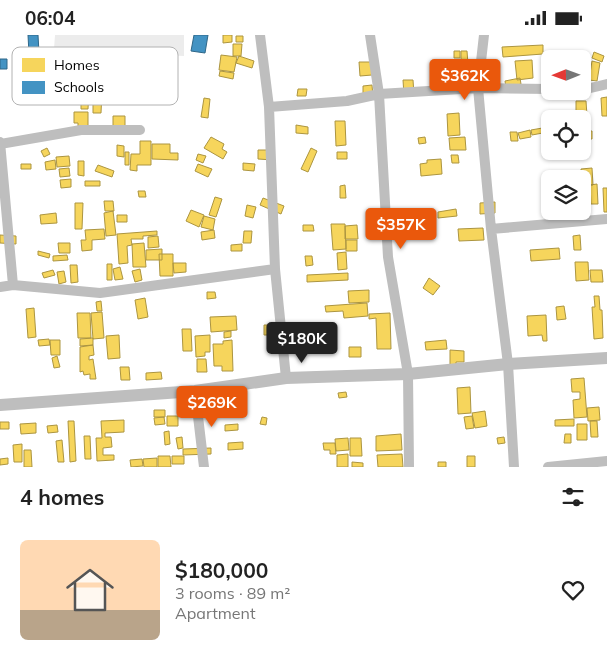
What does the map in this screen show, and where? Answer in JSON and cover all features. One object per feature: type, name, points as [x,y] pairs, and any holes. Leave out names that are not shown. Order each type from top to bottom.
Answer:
[{"type":"street","points":[[260,35],[269,107],[276,269],[286,378]]},
{"type":"street","points":[[370,35],[379,94],[388,257],[408,374],[409,467]]},
{"type":"street","points":[[484,35],[478,88],[491,229],[508,364],[514,467]]},
{"type":"street","points":[[591,88],[607,84]]},
{"type":"street","points":[[269,107],[347,101],[379,94],[478,88],[541,89]]},
{"type":"street","points":[[13,285],[0,143],[81,131],[140,130]]},
{"type":"street","points":[[491,229],[607,219]]},
{"type":"street","points":[[0,287],[13,285],[100,293],[276,269]]},
{"type":"street","points":[[0,405],[195,391],[286,378],[408,374],[607,357]]},
{"type":"street","points":[[195,391],[204,467]]},
{"type":"street","points":[[548,467],[607,461]]},
{"type":"shaded area","points":[[55,35],[184,35],[184,56],[178,56],[178,47],[54,47]]},
{"type":"building: Homes","points":[[223,35],[232,35],[232,42],[223,43]]},
{"type":"building: Homes","points":[[236,36],[243,36],[243,42],[236,42]]},
{"type":"building: Homes","points":[[233,44],[242,44],[241,56],[233,56]]},
{"type":"building: Homes","points":[[543,45],[543,50],[541,50],[541,54],[503,57],[502,47]]},
{"type":"building: Homes","points":[[454,51],[460,51],[460,58],[454,58]]},
{"type":"building: Homes","points":[[461,51],[467,51],[468,64],[483,63],[475,87],[464,87],[463,72],[458,73],[457,62],[461,61]]},
{"type":"building: Homes","points":[[594,52],[604,56],[602,62],[592,58]]},
{"type":"building: Homes","points":[[221,55],[237,57],[234,72],[219,70]]},
{"type":"building: Homes","points":[[239,56],[254,61],[252,68],[236,63]]},
{"type":"building: Homes","points":[[532,60],[533,78],[517,80],[515,61]]},
{"type":"building: Homes","points":[[592,61],[600,63],[597,81],[591,80]]},
{"type":"building: Homes","points":[[359,62],[371,62],[372,75],[360,76]]},
{"type":"building: Homes","points":[[220,71],[234,73],[233,79],[219,76]]},
{"type":"building: Homes","points":[[520,78],[521,84],[506,88],[505,81]]},
{"type":"building: Homes","points":[[403,80],[413,80],[414,94],[404,95]]},
{"type":"building: Homes","points":[[372,85],[373,97],[363,98],[363,86]]},
{"type":"building: Homes","points":[[298,89],[307,89],[306,96],[297,96]]},
{"type":"building: Homes","points":[[607,97],[607,116],[602,116],[601,98]]},
{"type":"building: Homes","points":[[204,98],[210,99],[208,118],[201,117]]},
{"type":"building: Homes","points":[[576,101],[586,101],[587,110],[576,110]]},
{"type":"building: Homes","points":[[81,105],[88,105],[88,109],[81,109]]},
{"type":"building: Homes","points":[[93,105],[101,105],[101,113],[93,113]]},
{"type":"building: Homes","points":[[74,112],[88,112],[88,128],[78,128],[78,123],[74,123]]},
{"type":"building: Homes","points":[[459,113],[460,135],[448,136],[447,114]]},
{"type":"building: Homes","points":[[113,116],[125,116],[125,133],[113,133]]},
{"type":"building: Homes","points":[[335,121],[345,121],[346,145],[336,146]]},
{"type":"building: Homes","points":[[296,125],[308,127],[308,134],[296,133]]},
{"type":"building: Homes","points":[[541,128],[541,133],[532,135],[531,130]]},
{"type":"building: Homes","points":[[530,130],[531,137],[520,139],[518,133]]},
{"type":"building: Homes","points":[[510,132],[517,132],[518,141],[511,141]]},
{"type":"building: Homes","points":[[211,137],[224,144],[222,149],[227,152],[223,159],[204,148]]},
{"type":"building: Homes","points":[[425,137],[426,143],[419,144],[418,138]]},
{"type":"building: Homes","points":[[465,137],[466,150],[450,150],[449,138]]},
{"type":"building: Homes","points":[[140,141],[151,141],[151,165],[137,165],[137,171],[130,170],[131,154],[140,154]]},
{"type":"building: Homes","points":[[152,144],[170,144],[170,153],[178,153],[178,160],[152,159]]},
{"type":"building: Homes","points":[[117,145],[124,146],[124,157],[117,156]]},
{"type":"building: Homes","points":[[47,148],[50,154],[44,157],[41,151]]},
{"type":"building: Homes","points":[[311,148],[317,151],[308,172],[301,169]]},
{"type":"building: Homes","points":[[258,150],[274,150],[273,160],[258,159]]},
{"type":"building: Homes","points":[[125,152],[129,152],[129,165],[125,165]]},
{"type":"building: Homes","points":[[337,152],[347,152],[347,159],[337,159]]},
{"type":"building: Homes","points":[[198,154],[206,156],[203,163],[196,160]]},
{"type":"building: Homes","points":[[451,155],[458,155],[459,163],[452,163]]},
{"type":"building: Homes","points":[[69,156],[70,166],[57,167],[56,157]]},
{"type":"building: Homes","points":[[441,159],[442,174],[421,176],[420,164],[427,163],[427,160]]},
{"type":"building: Homes","points":[[55,160],[56,169],[46,170],[45,162]]},
{"type":"building: Homes","points":[[78,161],[84,161],[84,176],[78,175]]},
{"type":"building: Homes","points":[[243,163],[255,164],[254,171],[243,170]]},
{"type":"building: Homes","points":[[21,164],[31,164],[31,169],[21,169]]},
{"type":"building: Homes","points":[[198,164],[212,169],[208,177],[195,171]]},
{"type":"building: Homes","points":[[98,165],[114,171],[112,177],[95,171]]},
{"type":"building: Homes","points":[[69,168],[70,176],[60,177],[59,169]]},
{"type":"building: Homes","points":[[592,168],[593,185],[591,185],[591,170],[581,169]]},
{"type":"building: Homes","points":[[71,179],[71,187],[61,188],[60,180]]},
{"type":"building: Homes","points":[[85,181],[100,181],[100,186],[85,186]]},
{"type":"building: Homes","points":[[597,184],[598,204],[591,204],[591,185]]},
{"type":"building: Homes","points":[[345,185],[346,198],[340,198],[340,186]]},
{"type":"building: Homes","points":[[603,188],[607,188],[607,212],[604,212]]},
{"type":"building: Homes","points":[[138,191],[145,191],[146,197],[139,197]]},
{"type":"building: Homes","points":[[215,197],[222,199],[216,217],[209,215]]},
{"type":"building: Homes","points":[[263,198],[284,206],[281,214],[260,205]]},
{"type":"building: Homes","points":[[104,201],[113,201],[114,211],[105,211]]},
{"type":"building: Homes","points":[[495,202],[495,213],[480,214],[480,203]]},
{"type":"building: Homes","points":[[75,203],[83,203],[82,229],[75,229]]},
{"type":"building: Homes","points":[[247,205],[256,207],[253,218],[245,216]]},
{"type":"building: Homes","points":[[456,209],[457,216],[438,218],[438,212]]},
{"type":"building: Homes","points":[[191,210],[204,215],[199,227],[186,221]]},
{"type":"building: Homes","points":[[113,211],[116,235],[106,236],[104,213]]},
{"type":"building: Homes","points":[[56,213],[57,223],[41,224],[40,215]]},
{"type":"building: Homes","points":[[117,215],[127,215],[127,222],[117,222]]},
{"type":"building: Homes","points":[[204,216],[215,219],[213,230],[201,227]]},
{"type":"building: Homes","points":[[383,217],[386,229],[379,230],[376,219]]},
{"type":"building: Homes","points":[[331,224],[345,224],[346,249],[333,250]]},
{"type":"building: Homes","points":[[303,225],[313,225],[314,231],[303,231]]},
{"type":"building: Homes","points":[[357,225],[358,239],[345,239],[345,226]]},
{"type":"building: Homes","points":[[483,228],[484,240],[459,241],[458,229]]},
{"type":"building: Homes","points":[[104,229],[105,239],[92,240],[92,250],[82,251],[81,240],[86,240],[85,230]]},
{"type":"building: Homes","points":[[214,230],[215,238],[202,240],[201,232]]},
{"type":"building: Homes","points":[[157,231],[157,235],[143,236],[143,239],[131,239],[132,245],[127,246],[128,263],[119,264],[117,234]]},
{"type":"building: Homes","points":[[244,231],[252,231],[251,243],[243,243]]},
{"type":"building: Homes","points":[[0,235],[16,236],[16,244],[0,243]]},
{"type":"building: Homes","points":[[580,235],[581,250],[574,250],[573,236]]},
{"type":"building: Homes","points":[[158,236],[159,247],[148,248],[148,237]]},
{"type":"building: Homes","points":[[346,240],[357,240],[357,251],[346,251]]},
{"type":"building: Homes","points":[[58,243],[70,243],[70,253],[59,253]]},
{"type":"building: Homes","points":[[144,243],[146,267],[133,267],[132,244]]},
{"type":"building: Homes","points":[[242,244],[242,251],[231,251],[231,245]]},
{"type":"building: Homes","points":[[559,248],[560,259],[531,261],[530,250]]},
{"type":"building: Homes","points":[[162,249],[162,260],[146,260],[146,250]]},
{"type":"building: Homes","points":[[38,251],[50,254],[49,258],[38,255]]},
{"type":"building: Homes","points":[[346,252],[347,269],[338,270],[337,253]]},
{"type":"building: Homes","points":[[159,254],[173,254],[173,276],[160,276]]},
{"type":"building: Homes","points":[[67,255],[68,260],[53,261],[53,256]]},
{"type":"building: Homes","points":[[305,256],[312,256],[313,265],[306,266]]},
{"type":"building: Homes","points":[[575,262],[588,262],[589,280],[576,281]]},
{"type":"building: Homes","points":[[173,263],[186,263],[186,272],[174,273]]},
{"type":"building: Homes","points":[[107,264],[112,264],[112,280],[107,280]]},
{"type":"building: Homes","points":[[70,265],[77,265],[78,282],[71,283]]},
{"type":"building: Homes","points":[[120,267],[123,279],[115,280],[113,269]]},
{"type":"building: Homes","points":[[140,269],[142,280],[135,282],[132,271]]},
{"type":"building: Homes","points":[[53,270],[55,275],[44,278],[42,273]]},
{"type":"building: Homes","points":[[590,270],[602,270],[603,282],[591,282]]},
{"type":"building: Homes","points":[[64,271],[66,282],[59,284],[57,272]]},
{"type":"building: Homes","points":[[348,273],[348,280],[307,282],[307,275]]},
{"type":"building: Homes","points":[[429,278],[440,286],[433,295],[423,288]]},
{"type":"building: Homes","points":[[369,290],[369,302],[349,303],[348,291]]},
{"type":"building: Homes","points":[[207,292],[215,292],[216,298],[207,299]]},
{"type":"building: Homes","points":[[594,296],[599,296],[600,310],[602,310],[603,338],[594,339],[592,307],[595,307]]},
{"type":"building: Homes","points":[[145,298],[148,317],[138,319],[135,300]]},
{"type":"building: Homes","points":[[101,301],[102,311],[97,311],[96,302]]},
{"type":"building: Homes","points":[[367,303],[368,316],[344,318],[343,311],[326,312],[325,306]]},
{"type":"building: Homes","points":[[564,306],[566,319],[557,320],[556,307]]},
{"type":"building: Homes","points":[[34,308],[36,337],[28,338],[26,309]]},
{"type":"building: Homes","points":[[102,312],[104,338],[93,339],[91,313]]},
{"type":"building: Homes","points":[[77,313],[90,313],[91,338],[78,338]]},
{"type":"building: Homes","points":[[390,313],[391,349],[377,349],[376,318],[369,319],[369,314]]},
{"type":"building: Homes","points":[[546,315],[547,341],[543,341],[542,335],[528,336],[527,316]]},
{"type":"building: Homes","points":[[236,316],[237,330],[211,332],[210,317]]},
{"type":"building: Homes","points":[[264,325],[278,325],[278,335],[264,335]]},
{"type":"building: Homes","points":[[182,329],[191,329],[192,351],[183,351]]},
{"type":"building: Homes","points":[[231,331],[231,337],[224,338],[224,332]]},
{"type":"building: Homes","points":[[291,332],[292,341],[281,342],[280,333]]},
{"type":"building: Homes","points":[[119,335],[120,358],[108,359],[106,336]]},
{"type":"building: Homes","points":[[210,335],[210,352],[205,352],[205,356],[196,357],[195,336]]},
{"type":"building: Homes","points":[[93,338],[93,345],[80,346],[80,339]]},
{"type":"building: Homes","points":[[49,339],[50,345],[39,346],[38,340]]},
{"type":"building: Homes","points":[[50,340],[60,340],[60,355],[51,355]]},
{"type":"building: Homes","points":[[232,340],[233,371],[222,371],[222,366],[214,366],[213,344],[223,344],[223,341]]},
{"type":"building: Homes","points":[[446,340],[447,349],[426,350],[425,342]]},
{"type":"building: Homes","points":[[93,345],[94,355],[89,356],[89,360],[93,359],[96,379],[90,379],[90,374],[84,375],[83,371],[80,372],[80,347]]},
{"type":"building: Homes","points":[[349,347],[361,347],[361,357],[349,357]]},
{"type":"building: Homes","points":[[450,350],[464,351],[464,362],[456,362],[456,369],[450,368]]},
{"type":"building: Homes","points":[[57,356],[60,367],[54,368],[52,358]]},
{"type":"building: Homes","points":[[197,359],[206,359],[207,372],[197,372]]},
{"type":"building: Homes","points":[[120,367],[129,367],[130,380],[121,380]]},
{"type":"building: Homes","points":[[161,372],[162,379],[146,380],[146,373]]},
{"type":"building: Homes","points":[[584,378],[587,417],[574,418],[573,400],[580,399],[580,392],[572,392],[571,379]]},
{"type":"building: Homes","points":[[470,387],[471,413],[458,414],[457,388]]},
{"type":"building: Homes","points":[[346,392],[347,397],[339,398],[338,393]]},
{"type":"building: Homes","points":[[599,407],[600,420],[588,421],[587,408]]},
{"type":"building: Homes","points":[[154,410],[165,410],[165,417],[154,417]]},
{"type":"building: Homes","points":[[485,411],[487,426],[475,428],[472,413]]},
{"type":"building: Homes","points":[[167,416],[178,416],[178,426],[167,426]]},
{"type":"building: Homes","points":[[472,416],[474,428],[466,429],[464,417]]},
{"type":"building: Homes","points":[[164,417],[165,424],[155,425],[154,418]]},
{"type":"building: Homes","points":[[262,417],[267,418],[266,425],[260,424]]},
{"type":"building: Homes","points":[[574,419],[574,426],[555,426],[555,420]]},
{"type":"building: Homes","points":[[124,420],[124,432],[105,433],[105,437],[111,437],[112,447],[103,448],[103,455],[114,455],[114,460],[97,461],[96,438],[102,438],[101,421]]},
{"type":"building: Homes","points":[[68,421],[74,421],[76,461],[70,462]]},
{"type":"building: Homes","points":[[590,421],[597,421],[598,437],[591,437]]},
{"type":"building: Homes","points":[[0,422],[9,422],[9,429],[0,429]]},
{"type":"building: Homes","points":[[36,423],[36,433],[21,434],[20,424]]},
{"type":"building: Homes","points":[[238,424],[238,430],[225,431],[225,425]]},
{"type":"building: Homes","points":[[577,424],[587,424],[587,440],[577,440]]},
{"type":"building: Homes","points":[[57,425],[58,432],[48,433],[47,426]]},
{"type":"building: Homes","points":[[169,431],[170,444],[165,445],[164,432]]},
{"type":"building: Homes","points":[[401,434],[402,450],[376,451],[376,436]]},
{"type":"building: Homes","points":[[565,434],[571,434],[571,443],[564,443]]},
{"type":"building: Homes","points":[[84,436],[90,436],[91,459],[85,459]]},
{"type":"building: Homes","points":[[182,437],[183,448],[178,449],[176,438]]},
{"type":"building: Homes","points":[[504,437],[505,443],[498,444],[497,438]]},
{"type":"building: Homes","points":[[348,438],[349,450],[336,451],[335,439]]},
{"type":"building: Homes","points":[[350,438],[361,438],[362,456],[350,456]]},
{"type":"building: Homes","points":[[62,440],[64,462],[58,462],[56,441]]},
{"type":"building: Homes","points":[[243,442],[243,449],[228,450],[228,443]]},
{"type":"building: Homes","points":[[323,443],[335,443],[336,454],[330,454],[330,450],[324,450]]},
{"type":"building: Homes","points":[[22,444],[22,462],[14,462],[13,445]]},
{"type":"building: Homes","points":[[211,448],[211,454],[183,455],[183,449]]},
{"type":"building: Homes","points":[[24,450],[31,450],[32,467],[24,467]]},
{"type":"building: Homes","points":[[348,454],[348,467],[337,467],[337,455]]},
{"type":"building: Homes","points":[[402,454],[403,467],[378,467],[377,455]]},
{"type":"building: Homes","points":[[158,456],[170,456],[171,467],[158,467]]},
{"type":"building: Homes","points":[[172,456],[184,456],[184,464],[172,464]]},
{"type":"building: Homes","points":[[467,456],[475,456],[475,467],[467,467]]},
{"type":"building: Homes","points":[[8,458],[8,464],[0,465],[0,459]]},
{"type":"building: Homes","points":[[157,458],[157,467],[144,467],[143,459]]},
{"type":"building: Homes","points":[[142,459],[143,466],[131,467],[130,460]]},
{"type":"building: Homes","points":[[352,462],[363,463],[363,467],[352,467]]},
{"type":"building: Homes","points":[[438,462],[446,462],[446,467],[438,467]]},
{"type":"building: Schools","points":[[28,35],[38,35],[39,47],[29,47]]},
{"type":"building: Schools","points":[[194,35],[208,35],[205,53],[191,51]]},
{"type":"building: Schools","points":[[0,59],[7,59],[7,69],[0,69]]}]
